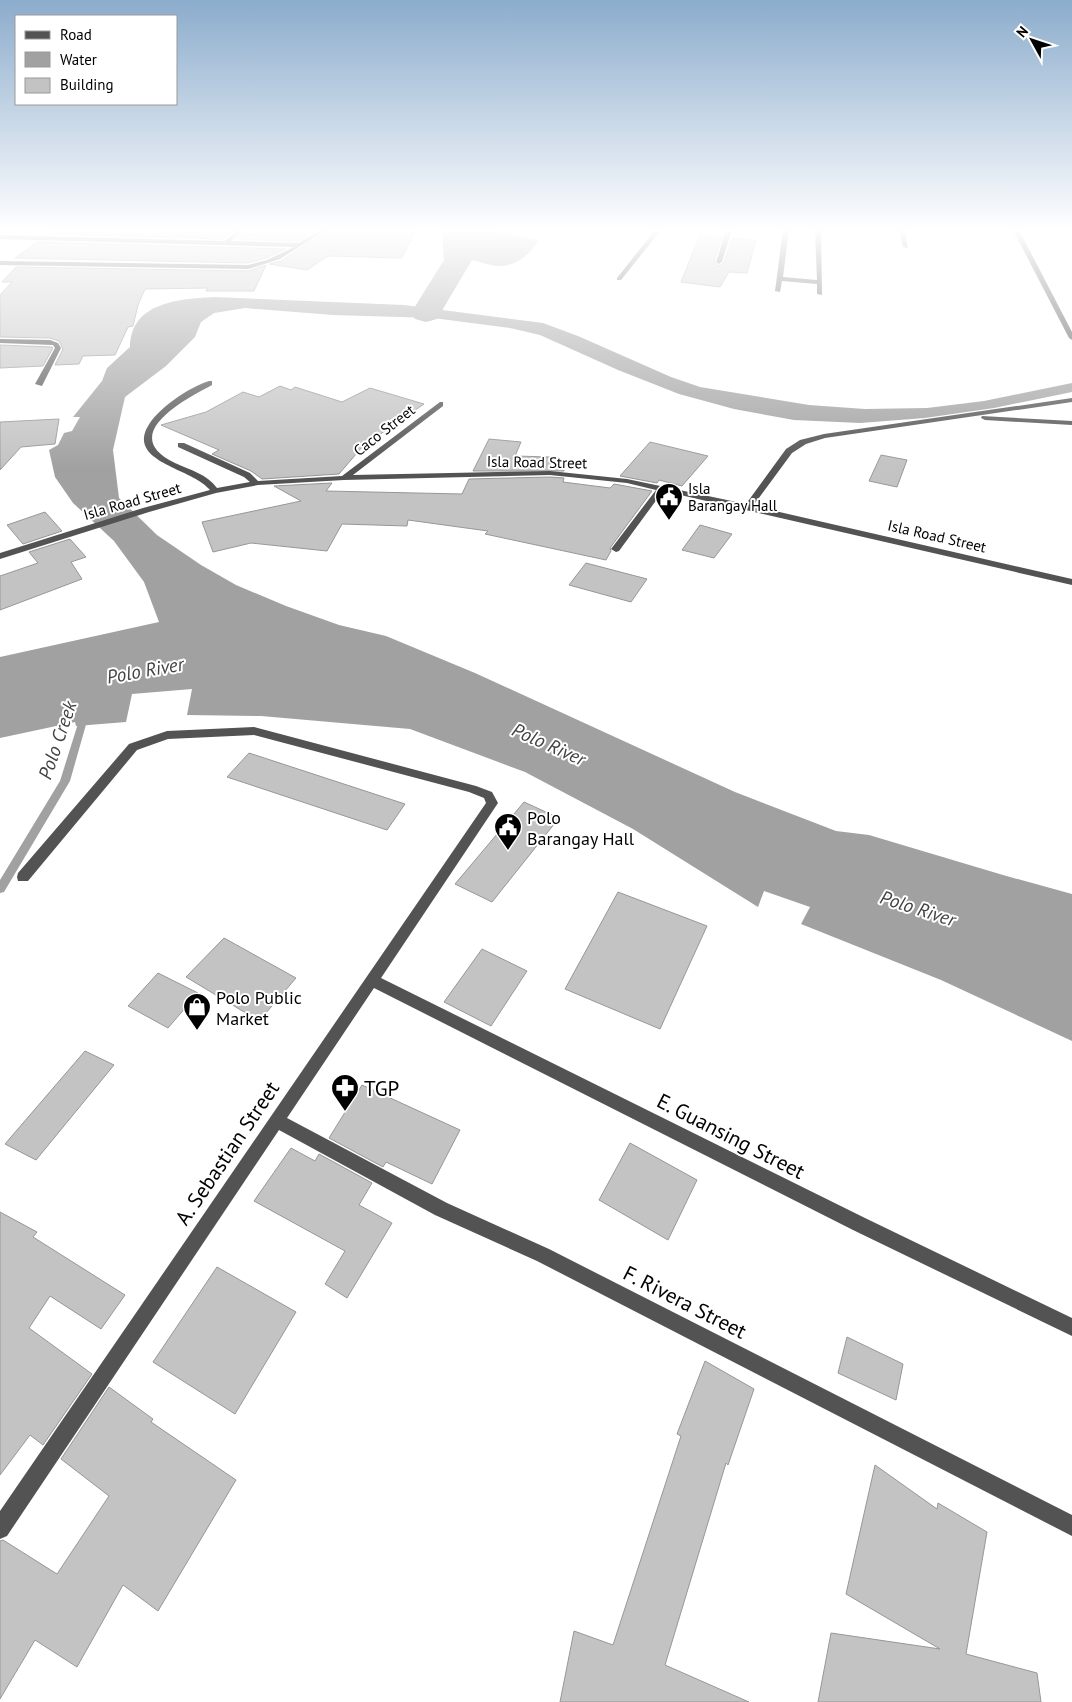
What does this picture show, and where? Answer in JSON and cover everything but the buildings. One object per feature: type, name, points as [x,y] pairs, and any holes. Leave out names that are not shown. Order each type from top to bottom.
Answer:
[{"type":"street","points":[[1057,309],[1072,338]]},
{"type":"street","points":[[0,341],[50,342],[56,344],[58,348],[39,384]]},
{"type":"street","points":[[209,383],[166,408],[150,424],[147,440],[151,451],[166,461],[210,483],[215,491]]},
{"type":"street","points":[[748,507],[789,451],[802,442],[824,436],[1072,400]]},
{"type":"street","name":"Caco Street","points":[[344,478],[440,404]]},
{"type":"street","points":[[957,417],[1072,423]]},
{"type":"street","points":[[181,445],[249,476],[256,483]]},
{"type":"street","name":"Isla Road Street","points":[[0,556],[146,510],[215,491],[256,483],[344,478],[550,473],[591,476],[661,488],[1072,582]]},
{"type":"street","points":[[616,549],[661,488]]},
{"type":"street","name":"A. Sebastian Street","points":[[0,1529],[492,803],[488,795],[472,789],[254,731],[167,735],[133,747],[23,876]]},
{"type":"street","name":"E. Guansing Street","points":[[373,981],[859,1224],[1072,1327]]},
{"type":"street","name":"F. Rivera Street","points":[[276,1120],[441,1209],[543,1255],[1072,1526]]},
{"type":"water","name":"Polo River","points":[[153,309],[236,309],[214,313],[201,322],[195,337],[166,366],[125,397],[113,450],[119,498],[157,535],[201,565],[236,585],[339,625],[386,636],[475,673],[735,792],[836,831],[869,835],[1072,894],[1072,1041],[941,980],[801,924],[810,907],[764,891],[758,907],[633,829],[525,772],[410,729],[261,716],[187,715],[192,689],[132,694],[126,722],[76,726],[75,722],[0,738],[0,657],[159,622],[144,582],[114,541],[73,503],[55,477],[49,450],[58,445],[64,433],[72,431],[80,417],[73,417],[102,381],[107,368],[130,347],[132,332],[139,320]]},
{"type":"water","points":[[263,309],[438,309],[543,323],[578,336],[671,377],[700,387],[809,405],[865,409],[927,408],[984,401],[1072,383],[1072,392],[994,408],[925,418],[860,423],[794,420],[734,409],[679,394],[618,370],[540,335],[510,328],[433,318],[333,315]]},
{"type":"waterway","points":[[426,313],[428,309]]},
{"type":"waterway","name":"Polo Creek","points":[[0,889],[65,781],[85,714]]},
{"type":"place","name":"Isla Barangay Hall","points":[[669,521]]},
{"type":"place","name":"Polo Barangay Hall","points":[[508,851]]},
{"type":"place","name":"Polo Public Market","points":[[197,1031]]},
{"type":"place","name":"TGP","points":[[345,1112]]}]
